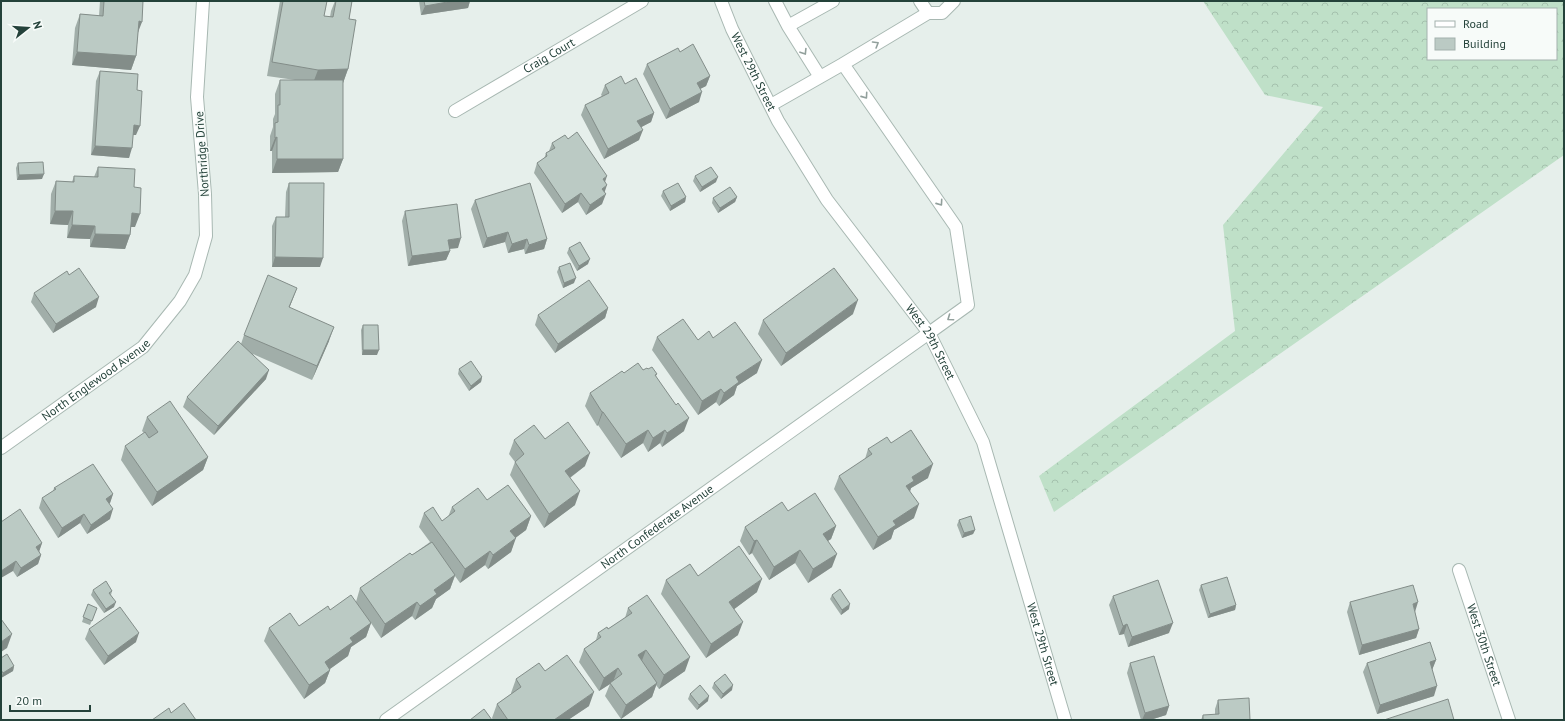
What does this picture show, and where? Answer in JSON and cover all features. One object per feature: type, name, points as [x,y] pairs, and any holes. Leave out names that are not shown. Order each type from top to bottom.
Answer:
[{"type":"street","name":"Northridge Drive","points":[[180,301],[195,275],[206,236],[205,194],[198,97],[203,1]]},
{"type":"street","name":"Craig Court","points":[[455,111],[642,1]]},
{"type":"street","name":"West 29th Street","points":[[720,1],[732,29],[778,121],[827,200],[929,333],[983,442],[1065,720]]},
{"type":"street","points":[[775,1],[788,26],[820,77]]},
{"type":"street","points":[[788,26],[833,1]]},
{"type":"street","points":[[920,1],[928,13]]},
{"type":"street","points":[[771,105],[928,13],[942,13],[954,1]]},
{"type":"street","name":"North Confederate Avenue","points":[[386,720],[968,305],[956,227],[843,64]]},
{"type":"street","name":"North Englewood Avenue","points":[[1,448],[143,347],[180,301]]},
{"type":"street","name":"West 30th Street","points":[[1459,570],[1509,720]]},
{"type":"green space","points":[[1203,1],[1564,1],[1564,155],[1054,512],[1039,476],[1235,331],[1223,225],[1323,107],[1265,95]]},
{"type":"building","points":[[104,1],[143,1],[142,22],[139,21],[136,56],[77,52],[80,14],[103,16]]},
{"type":"building","points":[[283,1],[327,1],[324,16],[333,17],[336,1],[352,1],[349,19],[356,20],[348,69],[318,70],[272,62]]},
{"type":"building","points":[[424,1],[453,1],[425,6]]},
{"type":"building","points":[[693,44],[710,76],[697,83],[702,92],[670,109],[647,64],[678,48],[680,52]]},
{"type":"building","points":[[100,71],[138,74],[137,90],[142,91],[140,126],[134,125],[132,148],[95,146]]},
{"type":"building","points":[[621,76],[625,84],[636,78],[654,113],[637,121],[643,130],[608,149],[585,105],[609,93],[605,85]]},
{"type":"building","points":[[280,80],[343,80],[343,159],[277,159],[277,137],[275,138],[275,123],[278,122],[278,105],[280,105]]},
{"type":"building","points":[[577,132],[607,176],[603,179],[607,185],[602,189],[606,194],[590,205],[581,193],[565,204],[537,163],[547,156],[546,153],[555,148],[552,143],[565,135],[568,139]]},
{"type":"building","points":[[43,162],[44,174],[19,175],[18,163]]},
{"type":"building","points":[[98,167],[135,169],[134,187],[141,188],[140,214],[132,213],[130,235],[95,234],[95,226],[72,225],[73,211],[55,211],[56,181],[74,182],[74,176],[98,177]]},
{"type":"building","points":[[711,167],[718,177],[702,187],[695,176]]},
{"type":"building","points":[[289,183],[324,183],[323,258],[275,257],[276,217],[289,217]]},
{"type":"building","points":[[530,183],[547,239],[529,245],[527,239],[512,244],[508,232],[487,238],[475,200]]},
{"type":"building","points":[[678,183],[686,197],[671,206],[663,191]]},
{"type":"building","points":[[730,187],[737,197],[720,208],[713,198]]},
{"type":"building","points":[[457,204],[461,238],[448,240],[450,251],[412,256],[405,211]]},
{"type":"building","points":[[580,242],[590,259],[579,266],[569,248]]},
{"type":"building","points":[[570,263],[576,278],[564,283],[559,267]]},
{"type":"building","points":[[79,268],[99,297],[56,324],[34,293],[67,271],[69,275]]},
{"type":"building","points":[[834,268],[858,300],[786,353],[763,320]]},
{"type":"building","points":[[268,275],[297,288],[289,307],[334,327],[317,366],[244,335]]},
{"type":"building","points":[[589,280],[608,308],[558,344],[538,315]]},
{"type":"building","points":[[683,319],[698,340],[709,331],[713,338],[735,322],[762,360],[736,377],[739,382],[724,393],[721,389],[702,401],[657,337]]},
{"type":"building","points":[[363,325],[378,325],[379,350],[363,350]]},
{"type":"building","points":[[238,341],[269,370],[218,426],[187,397]]},
{"type":"building","points":[[471,361],[482,377],[471,386],[459,369]]},
{"type":"building","points":[[638,363],[643,370],[652,367],[657,374],[655,375],[676,405],[678,403],[689,418],[667,433],[665,430],[653,438],[648,430],[626,444],[590,393],[622,371],[624,373]]},
{"type":"building","points":[[170,401],[208,457],[157,492],[125,446],[145,432],[149,438],[158,432],[147,417]]},
{"type":"building","points":[[568,422],[590,453],[565,471],[580,491],[549,514],[515,462],[524,454],[514,440],[534,425],[545,439]]},
{"type":"building","points":[[911,430],[933,464],[912,477],[914,481],[906,486],[919,504],[893,521],[896,525],[878,537],[839,476],[872,454],[868,449],[887,437],[891,443]]},
{"type":"building","points":[[93,464],[113,494],[106,499],[113,509],[91,525],[84,514],[62,528],[42,498],[56,489],[54,488]]},
{"type":"building","points":[[508,485],[531,516],[510,531],[516,538],[493,555],[490,551],[465,569],[424,513],[433,507],[442,521],[455,511],[452,507],[478,488],[487,500]]},
{"type":"building","points":[[815,493],[836,526],[823,534],[837,554],[813,569],[800,550],[774,567],[757,540],[754,541],[745,527],[782,502],[788,511]]},
{"type":"building","points":[[20,509],[42,543],[36,547],[41,555],[21,568],[16,561],[1,571],[1,522]]},
{"type":"building","points":[[971,516],[975,530],[964,533],[959,520]]},
{"type":"building","points":[[432,542],[455,575],[434,590],[437,594],[420,606],[417,602],[385,624],[360,588],[410,553],[412,555]]},
{"type":"building","points":[[739,546],[762,579],[729,602],[743,622],[711,644],[666,580],[690,564],[698,576]]},
{"type":"building","points":[[1227,577],[1236,605],[1210,614],[1201,585]]},
{"type":"building","points":[[1158,580],[1173,623],[1132,637],[1127,624],[1123,626],[1113,596]]},
{"type":"building","points":[[106,581],[112,591],[109,593],[116,602],[106,609],[93,590]]},
{"type":"building","points":[[1413,585],[1418,602],[1413,604],[1419,629],[1362,645],[1350,602]]},
{"type":"building","points":[[840,589],[850,604],[842,610],[832,595]]},
{"type":"building","points":[[351,595],[371,623],[350,638],[353,642],[325,662],[330,670],[309,685],[269,628],[290,613],[299,626],[328,606],[330,610]]},
{"type":"building","points":[[647,595],[690,657],[664,675],[646,650],[638,655],[657,683],[626,705],[610,683],[622,674],[618,668],[604,678],[584,649],[601,637],[598,633],[607,627],[608,629],[632,613],[628,608]]},
{"type":"building","points":[[88,604],[97,608],[92,621],[83,617]]},
{"type":"building","points":[[120,607],[139,633],[108,656],[89,629]]},
{"type":"building","points":[[1,619],[12,634],[1,642]]},
{"type":"building","points":[[1430,642],[1436,660],[1430,662],[1437,686],[1380,705],[1367,663]]},
{"type":"building","points":[[7,654],[14,666],[3,673],[1,670],[1,658]]},
{"type":"building","points":[[567,655],[594,692],[554,720],[508,720],[497,704],[521,687],[516,679],[539,663],[545,671]]},
{"type":"building","points":[[1154,656],[1169,706],[1145,713],[1130,663]]},
{"type":"building","points":[[725,674],[733,685],[723,694],[714,683]]},
{"type":"building","points":[[700,685],[709,696],[699,705],[690,694]]},
{"type":"building","points":[[1249,698],[1250,720],[1203,720],[1203,715],[1219,714],[1218,700]]},
{"type":"building","points":[[1448,699],[1454,720],[1384,720]]},
{"type":"building","points":[[184,703],[196,720],[152,720],[169,708],[171,713]]},
{"type":"building","points":[[484,709],[492,720],[470,720]]}]
